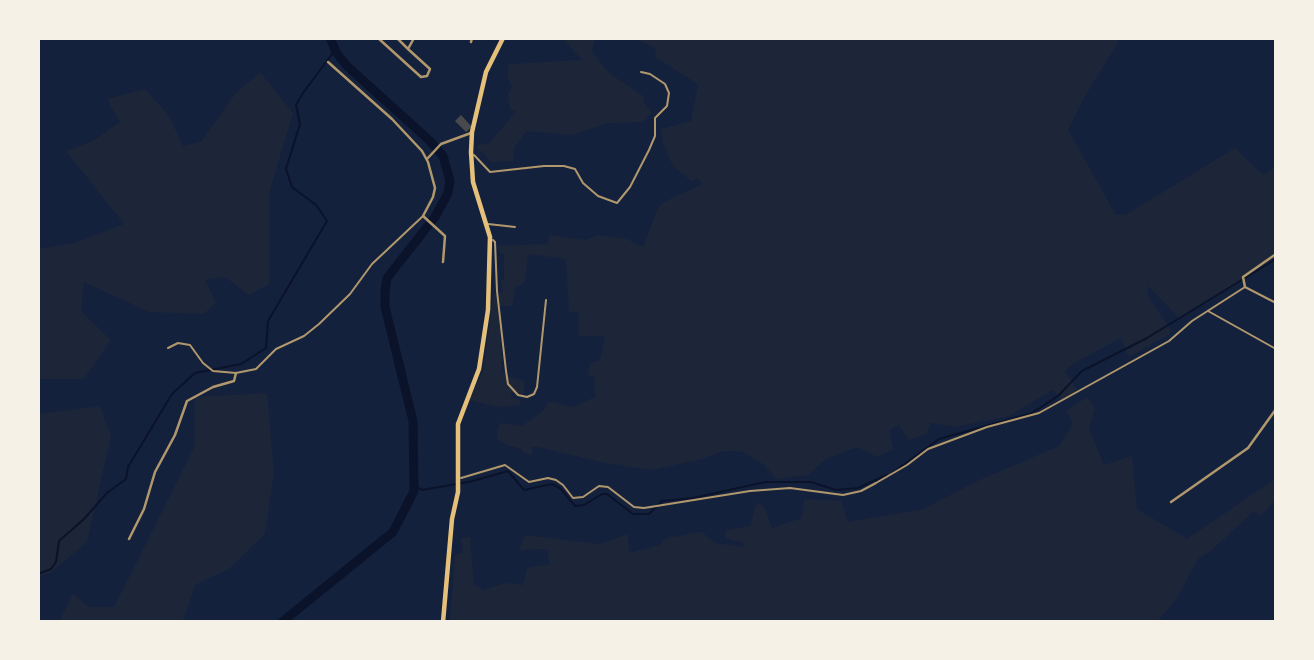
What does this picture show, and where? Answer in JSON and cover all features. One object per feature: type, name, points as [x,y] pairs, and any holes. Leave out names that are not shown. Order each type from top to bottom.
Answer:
[{"type":"main road","points":[[443,621],[458,482],[458,424],[474,385],[484,349],[488,310],[490,237],[473,182],[472,132],[486,72],[503,38]]},
{"type":"street","points":[[378,38],[421,77],[427,76],[430,69],[397,38]]},
{"type":"street","points":[[408,48],[414,38]]},
{"type":"street","points":[[328,62],[392,119],[428,158],[435,188],[423,216],[445,236],[443,262]]},
{"type":"street","points":[[428,158],[441,145],[472,132]]},
{"type":"street","points":[[1245,287],[1244,279],[1276,254]]},
{"type":"street","points":[[129,539],[144,509],[155,472],[175,435],[187,401],[213,387],[234,381],[236,373]]},
{"type":"street","points":[[1171,502],[1248,448],[1276,409]]},
{"type":"lane","points":[[471,152],[490,172],[544,166],[575,169],[583,183],[598,195],[617,203],[630,187],[649,150],[655,136],[655,118],[667,106],[669,93],[664,84],[650,74],[641,72]]},
{"type":"lane","points":[[168,348],[185,342],[213,371],[236,373],[256,369],[276,349],[304,336],[319,324],[351,294],[372,264],[423,216]]},
{"type":"lane","points":[[485,224],[515,227]]},
{"type":"lane","points":[[490,237],[495,242],[497,291],[508,384],[518,396],[527,397],[534,394],[537,387],[546,300]]},
{"type":"lane","points":[[458,482],[505,465],[529,482],[548,478],[556,480],[564,485],[573,498],[583,497],[599,486],[608,487],[634,507],[644,508],[750,491],[790,488],[843,495],[861,491],[907,466],[928,449],[987,427],[1039,413],[1169,341],[1207,310],[1245,287],[1276,303]]},
{"type":"lane","points":[[1207,310],[1276,349]]},
{"type":"shaded area","points":[[563,39],[595,39],[592,51],[609,73],[643,96],[644,103],[652,113],[643,122],[609,123],[571,135],[526,131],[514,148],[513,161],[491,162],[478,150],[477,145],[488,144],[516,112],[510,109],[508,95],[512,87],[507,76],[509,64],[582,60]]},
{"type":"shaded area","points":[[637,39],[1120,39],[1085,96],[1068,130],[1116,215],[1127,214],[1235,148],[1263,175],[1275,167],[1275,256],[1235,286],[1179,318],[1148,286],[1147,295],[1171,330],[1170,334],[1129,357],[1121,338],[1074,363],[1065,371],[1078,391],[1063,401],[1053,390],[1009,416],[955,427],[931,423],[927,434],[908,440],[899,425],[889,430],[893,449],[877,457],[858,447],[826,459],[808,475],[777,479],[764,465],[741,451],[723,451],[702,459],[652,470],[605,463],[538,447],[532,447],[532,455],[522,452],[522,449],[506,445],[498,439],[497,430],[500,423],[522,426],[544,410],[548,401],[573,407],[595,397],[594,376],[588,377],[590,363],[600,360],[605,336],[578,334],[579,313],[569,312],[566,259],[528,254],[525,282],[516,287],[512,306],[499,306],[502,372],[506,376],[524,381],[524,394],[511,392],[511,398],[521,401],[520,405],[499,407],[469,400],[483,371],[493,295],[503,292],[501,280],[504,279],[504,254],[500,253],[498,246],[548,244],[549,235],[585,240],[600,235],[627,239],[643,247],[658,208],[664,202],[702,184],[698,178],[691,181],[673,166],[663,143],[661,129],[691,121],[698,84],[655,57],[656,49]]},
{"type":"shaded area","points":[[260,72],[293,113],[270,190],[269,284],[249,295],[225,277],[205,280],[216,302],[204,314],[149,312],[84,282],[81,311],[111,340],[84,379],[39,379],[39,249],[74,243],[124,224],[66,151],[93,141],[120,122],[107,99],[145,89],[169,116],[183,146],[201,142],[235,94]]},
{"type":"shaded area","points":[[267,393],[274,473],[265,534],[229,569],[195,585],[183,621],[59,622],[73,594],[89,607],[114,607],[194,448],[195,397]]},
{"type":"shaded area","points":[[1087,397],[1095,409],[1089,428],[1104,465],[1132,456],[1137,509],[1187,539],[1275,479],[1275,500],[1261,516],[1254,511],[1213,549],[1198,559],[1177,598],[1158,621],[450,621],[455,555],[463,552],[461,538],[470,537],[474,584],[483,590],[506,583],[523,585],[527,568],[550,564],[547,549],[519,550],[525,535],[599,544],[628,534],[629,553],[660,545],[666,538],[702,532],[715,543],[744,547],[744,543],[725,538],[726,530],[750,526],[757,502],[765,508],[772,528],[802,518],[804,499],[841,501],[848,522],[924,509],[975,482],[1059,446],[1073,424],[1066,411]]},
{"type":"shaded area","points":[[100,406],[111,436],[87,542],[50,573],[39,576],[39,414]]},
{"type":"building","points":[[461,115],[472,127],[466,132],[455,121]]},
{"type":"waterway","points":[[282,622],[393,532],[414,491],[413,421],[385,307],[385,292],[387,278],[435,217],[448,193],[450,181],[443,156],[347,66],[336,52],[330,38]]},
{"type":"waterway","points":[[38,574],[51,569],[56,562],[59,541],[84,519],[107,493],[126,479],[128,467],[172,394],[195,373],[241,364],[266,348],[268,321],[327,221],[316,205],[292,187],[286,169],[300,124],[296,105],[335,50]]},
{"type":"waterway","points":[[892,473],[939,439],[1032,413],[1058,396],[1082,371],[1147,338],[1276,259]]},
{"type":"waterway","points":[[414,485],[422,490],[473,481],[508,471],[524,490],[552,484],[560,488],[575,506],[584,505],[602,494],[607,494],[633,514],[649,514],[662,501],[693,498],[765,482],[811,482],[836,490],[858,488],[887,475]]}]
